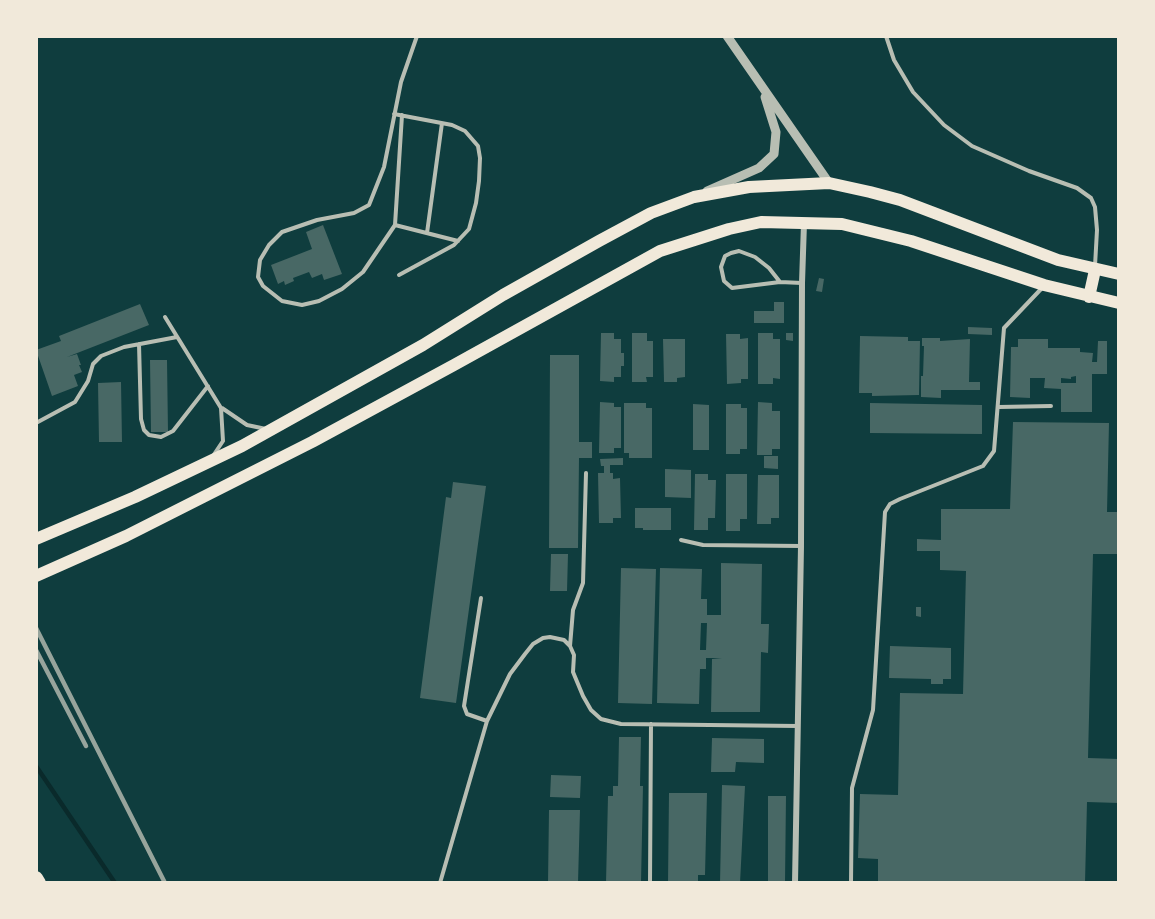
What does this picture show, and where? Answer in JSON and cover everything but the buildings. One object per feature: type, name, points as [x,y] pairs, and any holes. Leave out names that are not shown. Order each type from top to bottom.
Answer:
[{"type":"highway","points":[[36,539],[135,497],[271,430],[423,345],[503,295],[599,241],[651,213],[694,197],[749,187],[829,183],[900,200],[1058,260],[1119,274]]},
{"type":"highway","points":[[36,576],[126,536],[312,442],[660,251],[729,229],[761,222],[842,224],[911,241],[1044,285],[1119,303]]},
{"type":"highway","points":[[1089,297],[1095,270]]},
{"type":"highway","points":[[36,878],[39,883]]},
{"type":"street","points":[[728,36],[829,183]]},
{"type":"street","points":[[694,197],[759,168],[774,154],[776,132],[762,88]]},
{"type":"street","points":[[795,883],[804,222]]},
{"type":"lane","points":[[402,115],[395,225],[363,272],[342,289],[318,301],[302,304],[282,302],[263,286],[258,277],[260,260],[282,232],[317,220],[354,213],[369,205],[384,167],[401,81],[417,36]]},
{"type":"lane","points":[[886,36],[894,60],[913,92],[944,125],[972,146],[1029,171],[1077,188],[1091,198],[1095,207],[1097,230],[1095,270]]},
{"type":"lane","points":[[394,114],[458,128],[471,136],[478,146],[480,158],[473,220],[469,229],[443,252],[399,276]]},
{"type":"lane","points":[[428,233],[442,123]]},
{"type":"lane","points":[[395,225],[458,241]]},
{"type":"lane","points":[[780,282],[756,257],[739,251],[725,256],[721,267],[724,281],[732,288],[780,282],[802,283]]},
{"type":"lane","points":[[851,883],[852,788],[873,710],[885,512],[890,504],[900,499],[983,466],[994,451],[1004,327],[1044,285]]},
{"type":"lane","points":[[165,317],[221,408],[247,425],[271,430]]},
{"type":"lane","points":[[36,423],[75,402],[88,381],[93,364],[101,356],[124,347],[177,337]]},
{"type":"lane","points":[[139,344],[141,419],[144,430],[149,435],[161,437],[173,431],[208,386]]},
{"type":"lane","points":[[999,406],[1051,406]]},
{"type":"lane","points":[[209,462],[223,441],[221,408]]},
{"type":"lane","points":[[570,646],[573,610],[583,583],[586,473]]},
{"type":"lane","points":[[681,540],[703,544],[801,546]]},
{"type":"lane","points":[[481,598],[464,706],[466,714],[487,721]]},
{"type":"lane","points":[[440,883],[487,721],[510,675],[533,644],[543,638],[564,640],[570,646],[574,655],[573,672],[583,696],[601,719],[621,723],[798,726]]},
{"type":"lane","points":[[650,883],[651,724]]},
{"type":"waterway","points":[[36,766],[115,883]]},
{"type":"railway","points":[[36,628],[165,883]]},
{"type":"railway","points":[[36,650],[86,746]]}]
